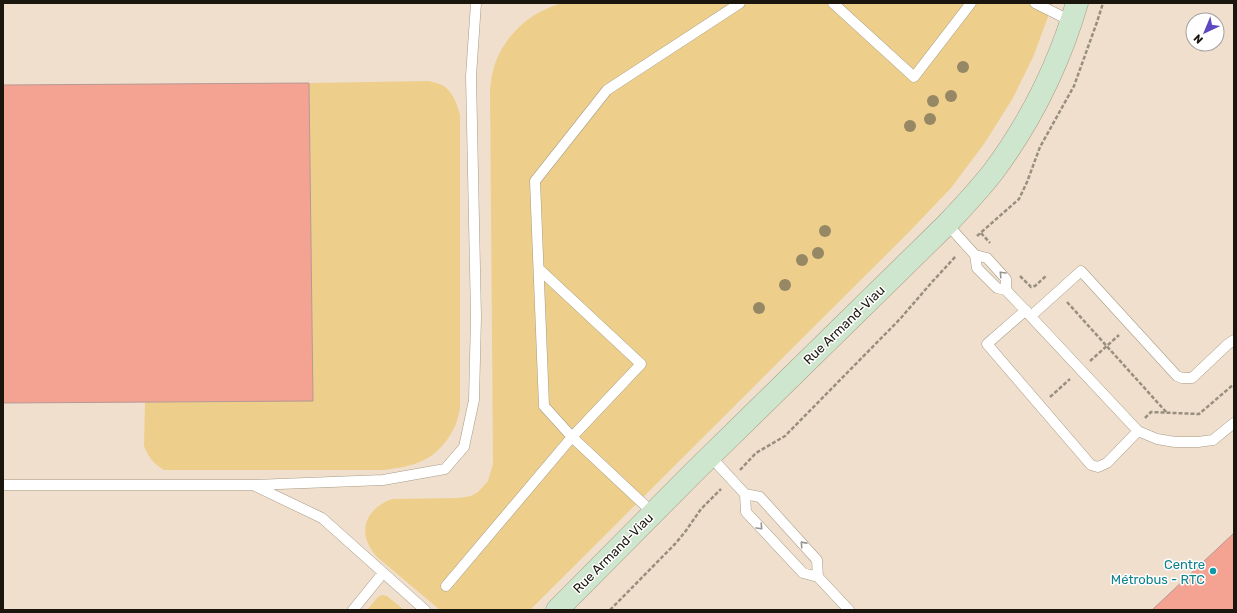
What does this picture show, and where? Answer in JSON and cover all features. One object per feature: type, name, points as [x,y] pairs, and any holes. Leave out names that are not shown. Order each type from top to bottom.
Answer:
[{"type":"street","name":"Rue Armand-Viau","points":[[557,610],[710,456],[947,224],[993,173],[1017,138],[1035,107],[1057,62],[1074,12]]},
{"type":"lane","points":[[3,485],[253,485],[383,480],[445,469],[464,447],[474,400],[476,317],[471,76],[476,3]]},
{"type":"lane","points":[[653,513],[572,437],[544,406],[535,181],[607,90],[740,3]]},
{"type":"lane","points":[[834,3],[914,77],[971,3]]},
{"type":"lane","points":[[1035,3],[1074,12]]},
{"type":"lane","points":[[947,224],[975,254],[977,268],[997,288],[1006,290],[1138,431],[1157,439],[1176,442],[1198,442],[1213,440],[1234,423]]},
{"type":"lane","points":[[446,586],[572,437],[640,364],[539,269]]},
{"type":"lane","points":[[1138,431],[1107,463],[1098,467],[1091,465],[987,344],[1080,271],[1177,376],[1182,378],[1192,378],[1234,340]]},
{"type":"lane","points":[[710,456],[745,494],[760,497],[817,560],[818,578]]},
{"type":"lane","points":[[253,485],[322,518],[425,610]]},
{"type":"lane","points":[[745,494],[746,512],[804,573],[818,578],[849,610]]},
{"type":"lane","points":[[353,610],[383,573]]},
{"type":"path","points":[[754,455],[785,436],[866,355],[942,271],[1019,199],[1040,148],[1074,86],[1103,3]]},
{"type":"path","points":[[1067,302],[1167,413]]},
{"type":"path","points":[[1102,350],[1111,342]]},
{"type":"path","points":[[1144,418],[1151,412],[1199,414],[1234,384]]},
{"type":"path","points":[[1056,392],[1062,386]]},
{"type":"path","points":[[610,610],[686,532],[701,509],[707,503]]},
{"type":"shaded area","points":[[3,3],[1234,3],[1234,610],[3,610]]},
{"type":"shaded area","points":[[561,3],[1053,3],[1034,55],[1013,98],[984,144],[951,188],[908,233],[530,610],[440,610],[377,557],[368,543],[365,534],[365,527],[374,510],[392,499],[459,498],[471,496],[478,492],[488,481],[493,464],[491,78],[500,52],[505,43],[519,27],[535,15]]},
{"type":"shaded area","points":[[429,81],[442,85],[452,94],[460,115],[460,409],[456,425],[447,440],[433,455],[424,460],[406,466],[384,470],[164,470],[160,468],[149,457],[144,446],[145,402],[313,401],[309,83]]},
{"type":"shaded area","points":[[382,595],[387,596],[404,610],[367,610],[378,597]]},
{"type":"building","points":[[309,83],[313,401],[3,403],[3,85]]},
{"type":"building","name":"Centre Métrobus - RTC","points":[[1234,533],[1234,610],[1152,610]]},
{"type":"place","name":"Centre Métrobus - RTC","points":[[1213,571]]}]
